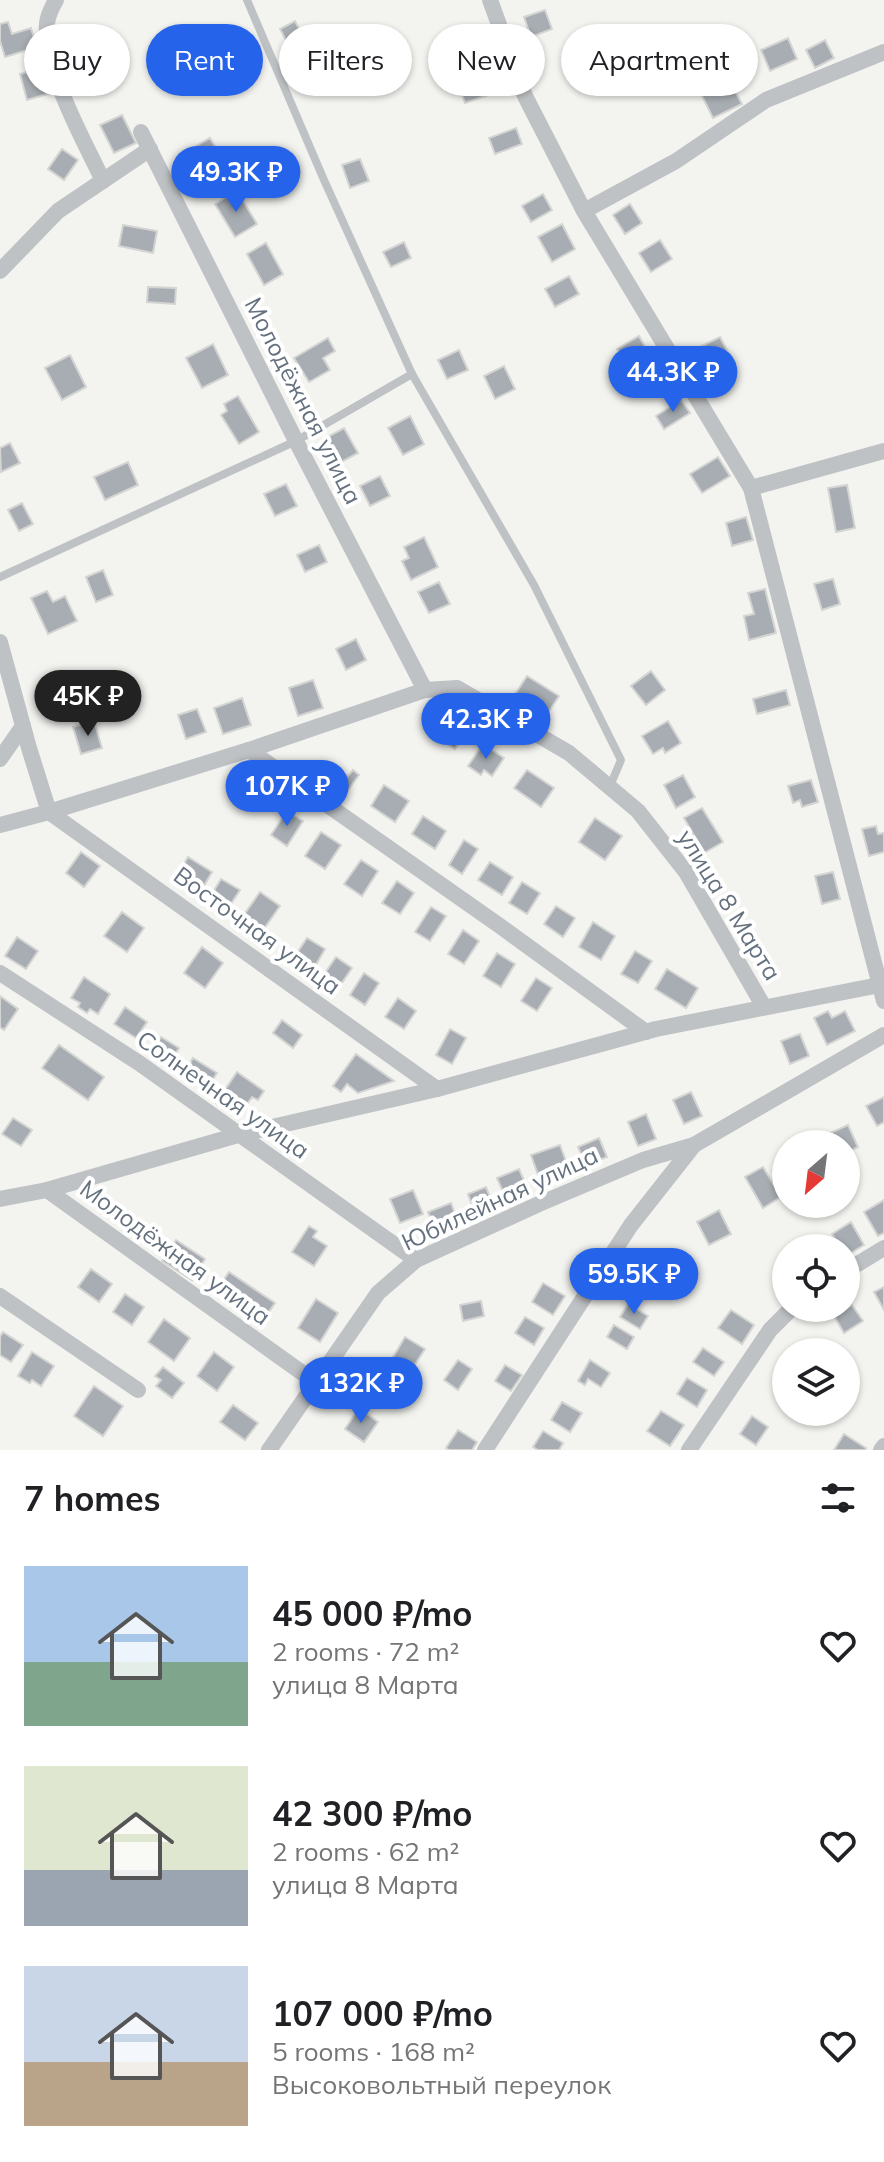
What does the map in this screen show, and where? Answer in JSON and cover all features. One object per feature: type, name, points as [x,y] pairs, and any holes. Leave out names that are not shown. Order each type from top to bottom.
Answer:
[{"type":"street","points":[[56,0],[47,22],[48,45],[55,74],[103,181]]},
{"type":"street","points":[[490,0],[525,96],[584,211],[751,488],[884,1001]]},
{"type":"street","points":[[584,211],[676,161],[766,100],[884,52]]},
{"type":"street","name":"Молодёжная улица","points":[[141,132],[425,690]]},
{"type":"street","points":[[0,271],[58,211],[150,149]]},
{"type":"street","points":[[751,488],[884,451]]},
{"type":"street","points":[[0,642],[49,812]]},
{"type":"street","name":"улица 8 Марта","points":[[0,825],[249,750],[425,690],[457,688],[569,753],[638,811],[686,872],[764,1007]]},
{"type":"street","points":[[0,759],[23,726]]},
{"type":"street","points":[[249,750],[646,1032]]},
{"type":"street","name":"Восточная улица","points":[[49,812],[437,1089]]},
{"type":"street","name":"Солнечная улица","points":[[0,973],[139,1063],[416,1260]]},
{"type":"street","points":[[2,1195],[47,1190],[238,1135],[437,1089],[646,1032],[882,984]]},
{"type":"street","points":[[485,1450],[631,1225],[694,1145],[884,1035]]},
{"type":"street","name":"Юбилейная улица","points":[[269,1450],[378,1293],[416,1260],[643,1160],[694,1145]]},
{"type":"street","name":"Молодёжная улица","points":[[47,1190],[315,1382]]},
{"type":"street","points":[[860,1263],[884,1248]]},
{"type":"street","points":[[0,1296],[138,1390]]},
{"type":"street","points":[[689,1450],[778,1322]]},
{"type":"lane","points":[[247,0],[412,374],[534,585],[621,760],[610,786]]},
{"type":"lane","points":[[0,577],[296,441],[412,374]]},
{"type":"building","points":[[545,10],[552,29],[545,32],[545,24],[526,24],[524,17]]},
{"type":"building","points":[[8,22],[12,34],[24,30],[24,51],[5,57],[0,41],[0,24]]},
{"type":"building","points":[[788,38],[797,59],[770,71],[761,50]]},
{"type":"building","points":[[825,40],[834,58],[815,68],[806,50]]},
{"type":"building","points":[[462,96],[485,96],[465,103]]},
{"type":"building","points":[[702,96],[738,96],[742,104],[713,118]]},
{"type":"building","points":[[122,115],[136,143],[114,153],[100,125]]},
{"type":"building","points":[[516,128],[522,144],[495,154],[489,138]]},
{"type":"building","points":[[210,138],[226,166],[203,179],[188,151]]},
{"type":"building","points":[[62,149],[78,160],[64,180],[48,169]]},
{"type":"building","points":[[360,159],[369,181],[350,188],[342,165]]},
{"type":"building","points":[[237,191],[257,224],[235,237],[215,204]]},
{"type":"building","points":[[543,194],[552,210],[531,222],[522,206]]},
{"type":"building","points":[[630,204],[642,223],[625,234],[613,215]]},
{"type":"building","points":[[562,224],[575,249],[552,262],[538,237]]},
{"type":"building","points":[[123,225],[157,231],[153,253],[119,246]]},
{"type":"building","points":[[660,240],[672,259],[651,272],[639,253]]},
{"type":"building","points":[[404,242],[411,258],[391,267],[383,252]]},
{"type":"building","points":[[266,243],[283,274],[264,285],[247,254]]},
{"type":"building","points":[[569,276],[579,294],[555,307],[545,289]]},
{"type":"building","points":[[148,287],[176,288],[175,304],[147,302]]},
{"type":"building","points":[[639,336],[649,354],[627,366],[617,349]]},
{"type":"building","points":[[720,337],[733,362],[713,372],[700,347]]},
{"type":"building","points":[[328,338],[335,351],[323,358],[330,370],[309,382],[294,358]]},
{"type":"building","points":[[213,344],[228,375],[202,388],[186,358]]},
{"type":"building","points":[[459,350],[468,370],[447,379],[438,360]]},
{"type":"building","points":[[70,355],[86,387],[62,400],[45,368]]},
{"type":"building","points":[[504,366],[515,389],[495,399],[484,376]]},
{"type":"building","points":[[238,396],[259,432],[239,444],[221,415],[227,411],[224,404]]},
{"type":"building","points":[[681,400],[690,413],[664,429],[656,416]]},
{"type":"building","points":[[410,416],[424,444],[403,455],[388,428]]},
{"type":"building","points":[[344,428],[358,453],[336,465],[322,440]]},
{"type":"building","points":[[10,443],[20,463],[1,472],[0,448]]},
{"type":"building","points":[[718,457],[730,476],[702,493],[690,474]]},
{"type":"building","points":[[128,462],[138,485],[105,500],[94,477]]},
{"type":"building","points":[[380,476],[390,496],[370,506],[360,486]]},
{"type":"building","points":[[286,484],[297,506],[275,516],[264,494]]},
{"type":"building","points":[[847,485],[855,528],[836,532],[828,488]]},
{"type":"building","points":[[22,503],[33,524],[19,531],[8,510]]},
{"type":"building","points":[[746,517],[753,540],[732,546],[726,523]]},
{"type":"building","points":[[424,537],[438,567],[411,580],[402,561],[409,558],[404,547]]},
{"type":"building","points":[[319,545],[327,562],[305,572],[297,555]]},
{"type":"building","points":[[103,570],[113,595],[96,602],[86,577]]},
{"type":"building","points":[[833,579],[840,604],[822,610],[814,584]]},
{"type":"building","points":[[439,582],[450,604],[429,613],[418,592]]},
{"type":"building","points":[[765,589],[776,633],[749,640],[744,616],[754,614],[748,593]]},
{"type":"building","points":[[47,591],[53,602],[65,596],[77,621],[48,634],[31,598]]},
{"type":"building","points":[[356,639],[366,660],[346,670],[336,649]]},
{"type":"building","points":[[651,671],[665,690],[646,705],[631,686]]},
{"type":"building","points":[[527,676],[559,696],[544,719],[512,699]]},
{"type":"building","points":[[313,680],[323,708],[298,716],[289,688]]},
{"type":"building","points":[[786,690],[790,705],[757,714],[753,699]]},
{"type":"building","points":[[242,698],[251,725],[223,734],[214,708]]},
{"type":"building","points":[[197,709],[206,732],[186,739],[178,715]]},
{"type":"building","points":[[451,718],[468,729],[455,749],[438,738]]},
{"type":"building","points":[[94,721],[102,748],[81,754],[73,727]]},
{"type":"building","points":[[668,721],[681,743],[665,753],[663,748],[653,754],[642,736]]},
{"type":"building","points":[[483,744],[504,758],[492,776],[484,770],[481,775],[468,766]]},
{"type":"building","points":[[333,766],[348,776],[353,770],[359,775],[343,797],[321,782]]},
{"type":"building","points":[[527,770],[554,788],[541,807],[514,788]]},
{"type":"building","points":[[683,775],[695,797],[676,808],[664,785]]},
{"type":"building","points":[[811,780],[818,802],[802,807],[800,800],[793,803],[788,786]]},
{"type":"building","points":[[384,785],[409,801],[395,822],[371,806]]},
{"type":"building","points":[[702,808],[723,842],[704,853],[684,818]]},
{"type":"building","points":[[287,811],[303,821],[287,846],[271,835]]},
{"type":"building","points":[[423,816],[446,831],[435,849],[412,834]]},
{"type":"building","points":[[595,818],[622,836],[605,860],[579,842]]},
{"type":"building","points":[[876,826],[878,834],[884,833],[884,852],[869,856],[862,829]]},
{"type":"building","points":[[321,832],[341,845],[325,869],[305,856]]},
{"type":"building","points":[[464,840],[478,849],[462,874],[449,865]]},
{"type":"building","points":[[81,852],[100,866],[84,887],[66,873]]},
{"type":"building","points":[[188,857],[212,872],[198,896],[174,881]]},
{"type":"building","points":[[361,860],[378,871],[362,896],[344,884]]},
{"type":"building","points":[[490,862],[513,877],[502,895],[478,880]]},
{"type":"building","points":[[833,872],[840,899],[822,904],[815,876]]},
{"type":"building","points":[[221,879],[240,890],[225,913],[207,902]]},
{"type":"building","points":[[397,881],[414,893],[400,914],[382,903]]},
{"type":"building","points":[[522,882],[540,893],[527,914],[509,903]]},
{"type":"building","points":[[260,892],[280,906],[263,930],[243,916]]},
{"type":"building","points":[[556,906],[575,918],[563,937],[544,924]]},
{"type":"building","points":[[431,907],[446,916],[430,941],[415,932]]},
{"type":"building","points":[[122,912],[144,928],[127,952],[104,936]]},
{"type":"building","points":[[593,922],[615,936],[601,960],[579,947]]},
{"type":"building","points":[[463,930],[479,941],[464,964],[448,954]]},
{"type":"building","points":[[17,937],[38,951],[26,969],[5,956]]},
{"type":"building","points":[[307,938],[325,949],[314,968],[295,956]]},
{"type":"building","points":[[202,947],[223,963],[205,988],[184,973]]},
{"type":"building","points":[[635,951],[652,961],[638,983],[621,974]]},
{"type":"building","points":[[497,953],[515,964],[501,987],[483,976]]},
{"type":"building","points":[[336,957],[352,968],[339,987],[323,976]]},
{"type":"building","points":[[667,969],[698,988],[686,1008],[655,989]]},
{"type":"building","points":[[364,973],[379,983],[365,1005],[350,995]]},
{"type":"building","points":[[84,977],[110,994],[98,1014],[90,1009],[87,1013],[78,1007],[80,1003],[71,998]]},
{"type":"building","points":[[536,978],[552,988],[537,1011],[521,1001]]},
{"type":"building","points":[[0,996],[18,1009],[4,1030],[0,1027]]},
{"type":"building","points":[[398,998],[416,1011],[404,1029],[385,1017]]},
{"type":"building","points":[[125,1007],[147,1022],[136,1038],[114,1024]]},
{"type":"building","points":[[828,1011],[832,1018],[845,1011],[855,1031],[827,1045],[814,1018]]},
{"type":"building","points":[[282,1020],[302,1035],[293,1048],[273,1033]]},
{"type":"building","points":[[450,1029],[466,1038],[452,1064],[436,1055]]},
{"type":"building","points":[[800,1034],[809,1056],[790,1064],[781,1041]]},
{"type":"building","points":[[161,1037],[179,1048],[169,1065],[151,1053]]},
{"type":"building","points":[[59,1045],[104,1077],[88,1100],[42,1068]]},
{"type":"building","points":[[356,1054],[394,1081],[358,1093],[347,1084],[341,1092],[333,1086]]},
{"type":"building","points":[[193,1058],[217,1073],[206,1090],[183,1075]]},
{"type":"building","points":[[237,1072],[264,1091],[258,1100],[252,1097],[241,1113],[228,1105],[226,1109],[216,1103]]},
{"type":"building","points":[[691,1092],[702,1116],[684,1124],[673,1100]]},
{"type":"building","points":[[884,1097],[884,1122],[877,1126],[866,1106]]},
{"type":"building","points":[[646,1114],[656,1139],[638,1146],[628,1122]]},
{"type":"building","points":[[13,1118],[32,1130],[21,1146],[2,1134]]},
{"type":"building","points":[[599,1138],[607,1157],[586,1165],[578,1147]]},
{"type":"building","points":[[560,1145],[571,1175],[542,1186],[531,1155]]},
{"type":"building","points":[[763,1167],[772,1182],[772,1202],[763,1208],[745,1177]]},
{"type":"building","points":[[519,1169],[529,1192],[507,1201],[497,1178]]},
{"type":"building","points":[[486,1187],[494,1207],[475,1214],[468,1194]]},
{"type":"building","points":[[413,1190],[423,1214],[400,1223],[390,1199]]},
{"type":"building","points":[[884,1200],[884,1233],[878,1236],[864,1212]]},
{"type":"building","points":[[451,1203],[459,1225],[437,1234],[428,1212]]},
{"type":"building","points":[[719,1210],[731,1234],[709,1245],[697,1222]]},
{"type":"building","points":[[851,1222],[858,1234],[832,1234]]},
{"type":"building","points":[[309,1226],[317,1231],[313,1237],[327,1246],[314,1266],[292,1252]]},
{"type":"building","points":[[176,1240],[205,1259],[192,1280],[162,1261]]},
{"type":"building","points":[[661,1249],[678,1260],[666,1278],[649,1266]]},
{"type":"building","points":[[91,1269],[112,1284],[99,1302],[78,1287]]},
{"type":"building","points":[[229,1272],[275,1303],[262,1322],[216,1292]]},
{"type":"building","points":[[642,1272],[658,1282],[648,1298],[631,1288]]},
{"type":"building","points":[[543,1283],[565,1296],[553,1315],[532,1302]]},
{"type":"building","points":[[884,1287],[884,1310],[874,1292]]},
{"type":"building","points":[[125,1294],[144,1307],[132,1325],[113,1312]]},
{"type":"building","points":[[316,1299],[338,1313],[320,1342],[298,1328]]},
{"type":"building","points":[[481,1301],[484,1316],[463,1321],[460,1305]]},
{"type":"building","points":[[628,1304],[648,1316],[640,1329],[620,1317]]},
{"type":"building","points":[[731,1310],[754,1325],[742,1344],[718,1328]]},
{"type":"building","points":[[525,1317],[544,1328],[534,1345],[515,1333]]},
{"type":"building","points":[[860,1317],[863,1321],[844,1333],[838,1322],[860,1322]]},
{"type":"building","points":[[164,1319],[190,1338],[174,1361],[148,1342]]},
{"type":"building","points":[[614,1325],[634,1337],[627,1349],[607,1337]]},
{"type":"building","points":[[3,1332],[23,1345],[11,1362],[0,1355]]},
{"type":"building","points":[[405,1337],[425,1349],[408,1375],[389,1364]]},
{"type":"building","points":[[703,1348],[724,1362],[714,1376],[693,1362]]},
{"type":"building","points":[[32,1352],[54,1366],[41,1386],[18,1376]]},
{"type":"building","points":[[214,1352],[234,1367],[217,1391],[197,1376]]},
{"type":"building","points":[[458,1360],[472,1369],[458,1390],[444,1380]]},
{"type":"building","points":[[590,1360],[610,1373],[601,1387],[588,1379],[585,1385],[578,1381]]},
{"type":"building","points":[[505,1365],[522,1375],[511,1391],[495,1381]]},
{"type":"building","points":[[380,1366],[400,1378],[381,1407],[351,1389],[358,1376],[369,1383]]},
{"type":"building","points":[[163,1367],[184,1383],[172,1398],[156,1386],[161,1380],[155,1376]]},
{"type":"building","points":[[687,1378],[707,1390],[697,1407],[677,1394]]},
{"type":"building","points":[[94,1386],[123,1406],[103,1436],[74,1416]]},
{"type":"building","points":[[562,1402],[582,1413],[570,1432],[551,1420]]},
{"type":"building","points":[[233,1405],[258,1423],[245,1440],[220,1422]]},
{"type":"building","points":[[359,1408],[378,1422],[364,1442],[345,1429]]},
{"type":"building","points":[[661,1411],[684,1425],[670,1446],[647,1431]]},
{"type":"building","points":[[752,1416],[768,1427],[756,1445],[740,1434]]},
{"type":"building","points":[[458,1430],[477,1442],[472,1450],[446,1448]]},
{"type":"building","points":[[543,1431],[563,1443],[559,1450],[538,1450],[533,1447]]},
{"type":"building","points":[[844,1434],[866,1448],[865,1450],[834,1450]]}]
